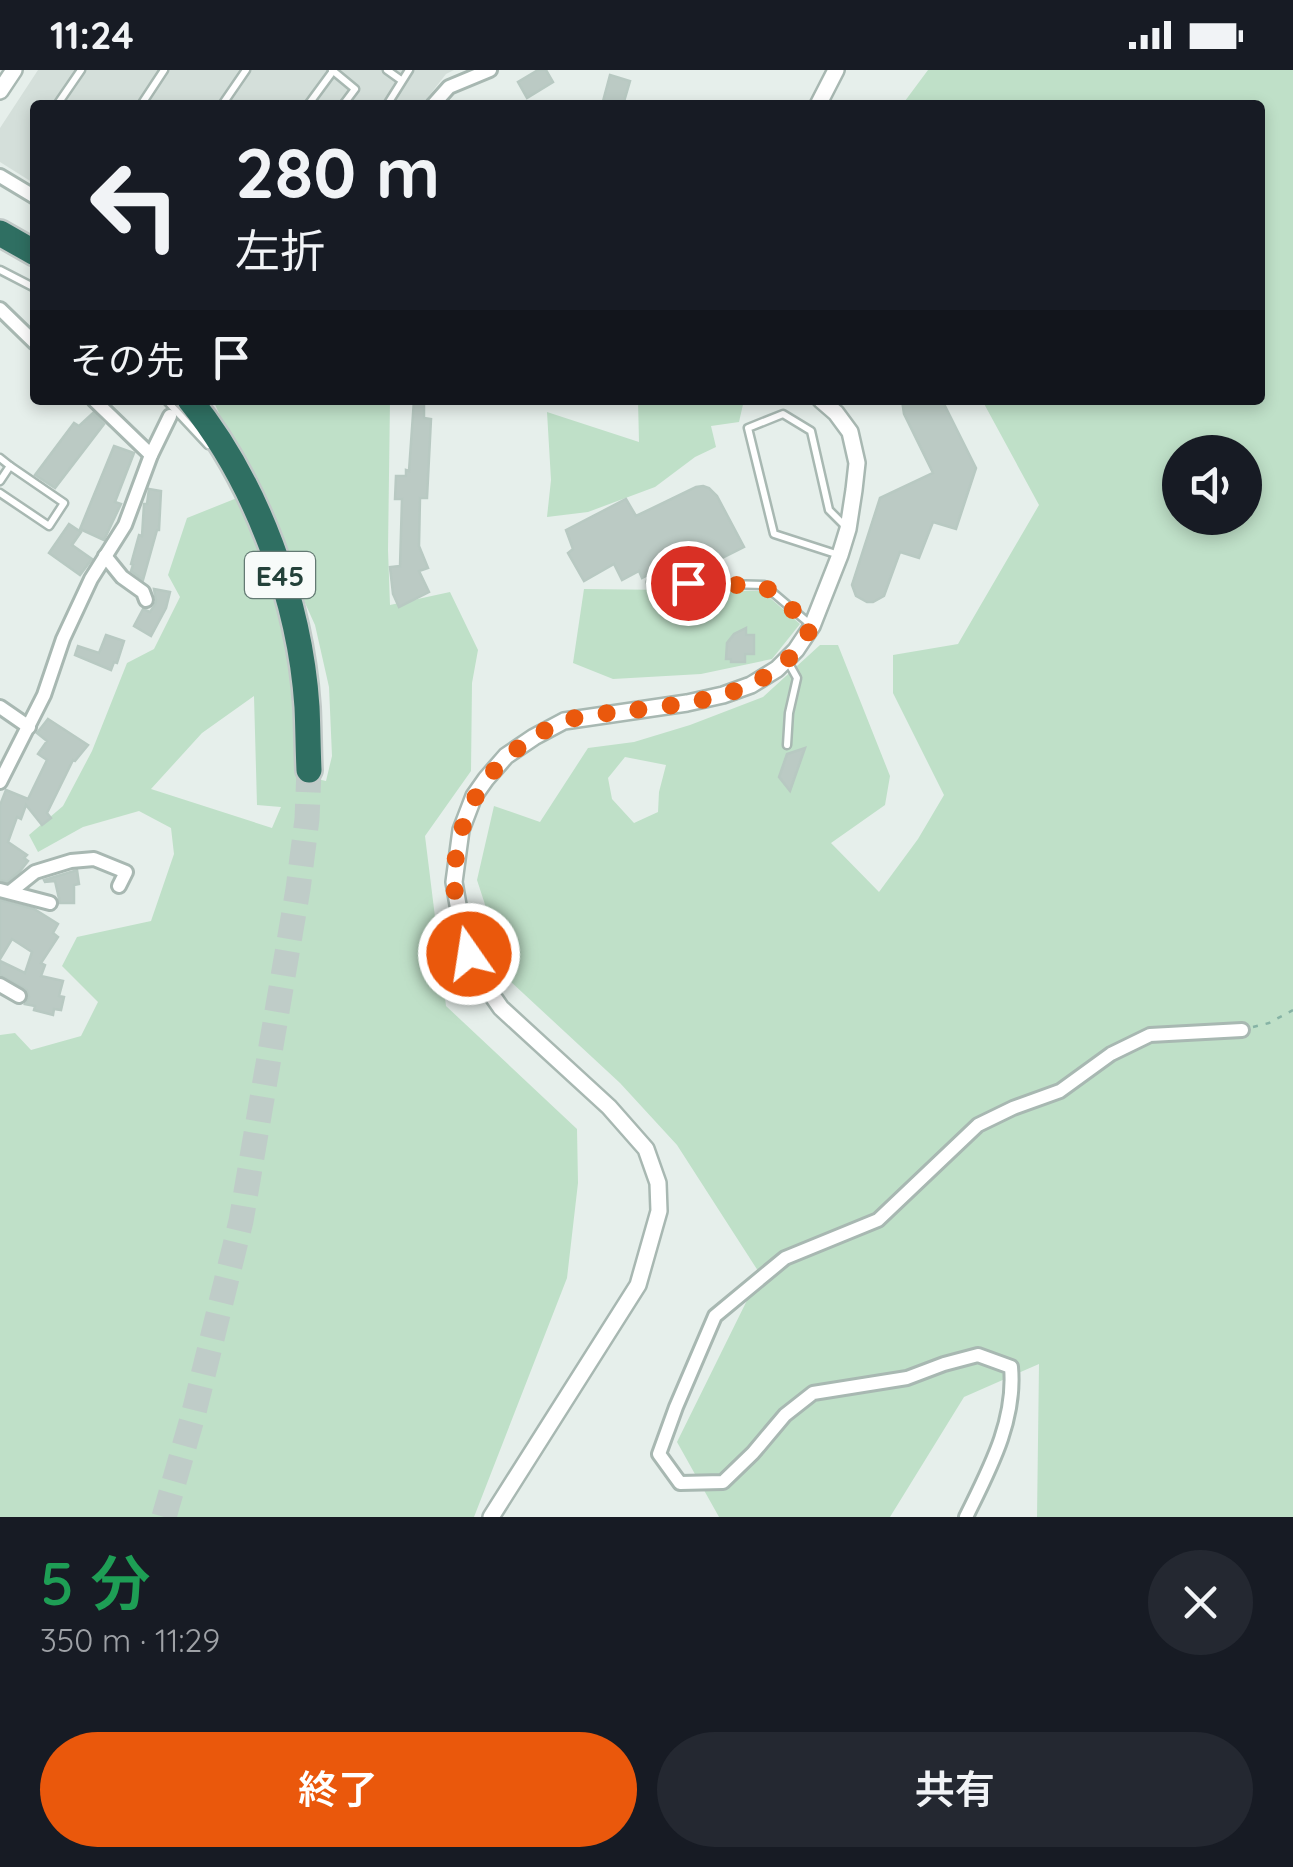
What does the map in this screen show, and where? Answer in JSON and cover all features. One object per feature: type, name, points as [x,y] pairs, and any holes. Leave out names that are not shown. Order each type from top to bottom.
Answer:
[{"type":"highway","points":[[0,234],[30,250]]},
{"type":"highway","name":"E45","points":[[180,408],[222,448],[254,505],[272,549],[300,655],[307,705],[309,770]]},
{"type":"street","points":[[437,100],[448,87],[490,70]]},
{"type":"street","points":[[821,100],[836,70]]},
{"type":"street","points":[[0,176],[30,194]]},
{"type":"street","points":[[0,309],[30,339]]},
{"type":"street","points":[[99,405],[151,455]]},
{"type":"street","points":[[491,1517],[638,1286],[659,1211],[658,1183],[646,1148],[609,1107],[501,1008],[478,975],[465,938],[454,882],[461,830],[474,796],[506,756],[549,729],[564,721],[594,715],[722,695],[750,685],[776,669],[796,650],[812,626],[840,555],[848,529],[857,464],[850,432],[827,405]]},
{"type":"street","points":[[0,782],[44,695],[91,579],[125,525],[151,455],[180,408]]},
{"type":"street","points":[[105,556],[122,577],[143,592],[146,600]]},
{"type":"street","points":[[0,707],[29,726]]},
{"type":"street","points":[[5,891],[35,872],[70,861],[94,859],[126,872],[119,886]]},
{"type":"street","points":[[5,891],[50,903]]},
{"type":"street","points":[[0,985],[19,996]]},
{"type":"street","points":[[966,1517],[998,1452],[1013,1388],[1011,1366],[978,1355],[907,1378],[813,1393],[784,1415],[722,1482],[680,1483],[659,1454],[715,1316],[785,1258],[878,1220],[978,1126],[1060,1090],[1111,1054],[1150,1035],[1242,1030]]},
{"type":"lane","points":[[60,100],[81,70]]},
{"type":"lane","points":[[143,100],[164,70]]},
{"type":"lane","points":[[225,100],[246,70]]},
{"type":"lane","points":[[312,100],[333,70],[355,89],[347,100]]},
{"type":"lane","points":[[387,70],[402,80]]},
{"type":"lane","points":[[390,100],[409,70]]},
{"type":"lane","points":[[0,270],[30,285]]},
{"type":"lane","points":[[171,405],[254,505]]},
{"type":"lane","points":[[840,555],[774,534],[748,428],[783,414],[811,431],[829,510],[848,529]]},
{"type":"lane","points":[[0,458],[64,503],[49,526],[0,493]]},
{"type":"lane","points":[[0,480],[10,466]]},
{"type":"lane","points":[[651,582],[764,586],[812,626]]},
{"type":"lane","points":[[787,659],[796,678],[787,745]]},
{"type":"path","points":[[1242,1030],[1293,1010]]},
{"type":"shaded area","points":[[38,70],[454,70],[446,74],[426,100],[30,100],[30,181],[0,162],[0,128]]},
{"type":"green space","points":[[928,70],[1293,70],[1293,1517],[1037,1517],[1039,1364],[964,1397],[890,1517],[719,1517],[677,1442],[760,1274],[677,1145],[620,1083],[510,981],[477,880],[494,806],[540,822],[588,748],[634,742],[763,697],[820,645],[838,645],[890,776],[885,805],[831,843],[879,892],[944,795],[893,693],[893,655],[958,644],[1039,505],[985,405],[1265,405],[1265,100],[906,100]],"holes":[[[625,757],[666,765],[658,812],[634,823],[612,799],[608,778]]]},
{"type":"green space","points":[[215,405],[390,405],[390,605],[450,592],[478,650],[472,683],[471,771],[425,836],[446,1006],[577,1129],[578,1183],[567,1278],[474,1517],[0,1517],[0,1035],[15,1033],[31,1050],[81,1036],[98,1002],[62,966],[77,937],[151,921],[174,854],[171,828],[139,811],[83,827],[38,852],[29,835],[63,806],[92,751],[127,663],[154,649],[180,597],[168,575],[187,518],[237,498],[275,585],[293,685],[295,774],[326,781],[332,756],[329,687],[315,625]],"holes":[[[254,696],[257,805],[281,807],[272,828],[151,789],[202,733]]]},
{"type":"green space","points":[[638,405],[743,405],[739,422],[711,426],[716,447],[695,457],[655,487],[588,512],[547,517],[551,480],[547,412],[639,442]]},
{"type":"green space","points":[[584,589],[762,591],[800,624],[772,659],[701,674],[613,679],[573,663]]},
{"type":"building","points":[[538,70],[546,70],[553,82],[527,98],[518,82]]},
{"type":"building","points":[[610,75],[630,81],[624,100],[603,100]]},
{"type":"building","points":[[414,405],[424,405],[424,418],[431,419],[427,498],[420,498],[419,546],[428,568],[419,571],[429,592],[399,607],[390,567],[400,566],[402,499],[395,499],[396,476],[406,476],[406,470],[409,471]]},
{"type":"building","points":[[903,405],[944,405],[976,468],[956,529],[933,522],[919,558],[900,552],[884,596],[867,602],[856,596],[852,585],[880,498],[933,473]]},
{"type":"building","points":[[93,413],[104,424],[55,488],[35,475],[74,423],[79,426]]},
{"type":"building","points":[[114,446],[134,453],[115,502],[121,504],[104,540],[80,529]]},
{"type":"building","points":[[703,486],[717,496],[744,547],[712,563],[704,547],[685,555],[676,550],[650,562],[655,571],[642,578],[639,571],[622,580],[614,564],[584,581],[568,553],[573,549],[566,530],[626,499],[636,516]]},
{"type":"building","points":[[149,489],[161,491],[159,530],[143,580],[131,571],[131,564],[139,535],[142,536]]},
{"type":"building","points":[[69,524],[81,532],[72,545],[92,559],[80,575],[49,553]]},
{"type":"building","points":[[154,589],[170,592],[151,636],[134,626],[143,609],[150,612],[154,606]]},
{"type":"building","points":[[746,628],[746,635],[754,635],[754,654],[745,654],[745,662],[731,662],[726,659],[727,643]]},
{"type":"building","points":[[106,635],[124,641],[111,670],[75,655],[78,646],[99,653]]},
{"type":"building","points":[[48,719],[88,745],[73,760],[47,813],[51,818],[42,825],[26,805],[21,819],[17,817],[8,842],[27,855],[24,858],[28,861],[7,882],[0,880],[0,805],[6,790],[28,799],[47,760],[38,754],[47,741],[37,733]]},
{"type":"building","points":[[805,748],[790,791],[779,777],[787,754]]},
{"type":"building","points":[[77,870],[79,884],[74,885],[74,903],[60,903],[55,881],[44,880]]},
{"type":"building","points":[[0,900],[34,909],[58,924],[53,933],[58,937],[41,963],[45,965],[41,976],[63,981],[61,1010],[54,1009],[53,1015],[25,1004],[27,990],[0,975],[0,961],[25,973],[32,952],[12,939],[0,959]]},
{"type":"tunnel","points":[[164,1517],[241,1221],[298,889],[309,770]]},
{"type":"route","points":[[469,954],[454,882],[461,830],[474,796],[506,756],[564,721],[686,703],[750,685],[776,669],[796,650],[812,626],[764,586],[688,583]]}]
